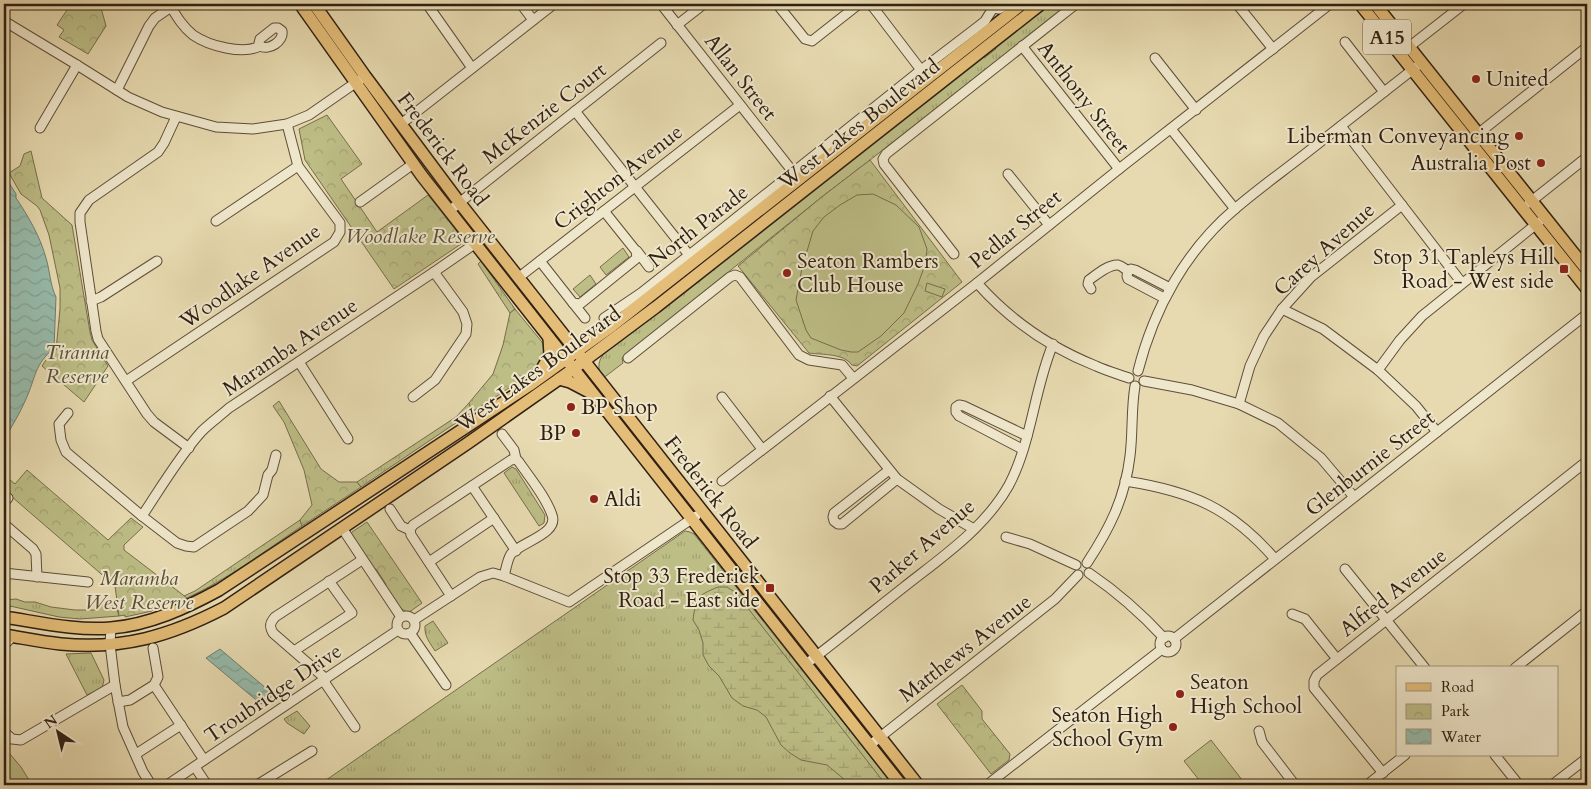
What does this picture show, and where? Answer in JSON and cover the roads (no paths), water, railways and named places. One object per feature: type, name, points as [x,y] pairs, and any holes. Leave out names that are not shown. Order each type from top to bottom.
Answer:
[{"type":"main road","name":"Frederick Road","points":[[300,4],[413,164],[449,211],[901,785]]},
{"type":"main road","name":"Frederick Road","points":[[314,4],[400,124],[518,278],[581,355],[702,512],[918,785]]},
{"type":"main road","name":"West Lakes Boulevard","points":[[581,355],[608,322],[1022,4]]},
{"type":"main road","name":"West Lakes Boulevard","points":[[4,617],[84,628],[111,628],[142,622],[166,614],[193,604],[219,590],[530,385],[569,364],[581,355],[606,344],[656,308],[1041,4]]},
{"type":"main road","name":"A15","points":[[1360,4],[1417,66],[1527,204],[1587,289]]},
{"type":"main road","name":"A15","points":[[1375,4],[1409,47],[1417,66]]},
{"type":"main road","name":"A15","points":[[1540,221],[1587,270]]},
{"type":"main road","points":[[562,333],[591,341]]},
{"type":"main road","points":[[530,385],[544,367],[550,355],[549,338]]},
{"type":"main road","points":[[598,378],[595,364],[606,344]]},
{"type":"main road","name":"West Lakes Boulevard","points":[[8,636],[60,644],[97,646],[129,643],[155,637],[201,620],[243,596],[559,379],[569,364]]},
{"type":"main road","points":[[559,379],[570,382],[593,394]]},
{"type":"street","points":[[427,4],[472,68]]},
{"type":"street","points":[[522,4],[533,20]]},
{"type":"street","points":[[400,124],[554,4]]},
{"type":"street","name":"Allan Street","points":[[660,4],[793,172]]},
{"type":"street","points":[[677,25],[704,4]]},
{"type":"street","points":[[777,4],[805,39],[812,41],[859,4]]},
{"type":"street","points":[[869,4],[921,70]]},
{"type":"street","name":"North Parade","points":[[608,322],[617,308],[641,293],[921,70],[981,25],[985,21],[990,6],[999,9],[1008,4]]},
{"type":"street","points":[[954,254],[884,164],[883,159],[886,154],[1076,4]]},
{"type":"street","points":[[1237,4],[1273,49]]},
{"type":"street","name":"Pedlar Street","points":[[722,482],[1330,4]]},
{"type":"street","points":[[1409,47],[1464,4]]},
{"type":"street","points":[[117,90],[149,26],[155,18],[173,5],[183,26],[194,35],[209,43],[246,51],[260,46]]},
{"type":"street","points":[[4,21],[128,97],[176,117],[216,127],[253,129],[288,124],[309,115],[366,76]]},
{"type":"street","points":[[1345,42],[1384,92]]},
{"type":"street","name":"McKenzie Court","points":[[449,211],[661,43]]},
{"type":"street","name":"Anthony Street","points":[[1022,46],[1119,169]]},
{"type":"street","points":[[1474,138],[1587,47]]},
{"type":"street","points":[[1155,58],[1196,110]]},
{"type":"street","points":[[40,128],[77,65]]},
{"type":"street","points":[[1138,372],[1149,334],[1164,298],[1201,243],[1235,209],[1417,66]]},
{"type":"street","name":"Crighton Avenue","points":[[518,278],[740,105]]},
{"type":"street","points":[[576,111],[689,255]]},
{"type":"street","points":[[176,117],[158,152],[89,200],[80,212],[91,301],[98,339],[146,414],[189,448]]},
{"type":"street","name":"Woodlake Avenue","points":[[126,381],[334,242],[340,232],[340,223],[298,166],[288,124]]},
{"type":"street","points":[[1340,126],[1462,283]]},
{"type":"street","points":[[1171,129],[1235,209]]},
{"type":"street","points":[[1527,204],[1587,157]]},
{"type":"street","points":[[360,202],[413,164]]},
{"type":"street","points":[[216,221],[298,166]]},
{"type":"street","points":[[1008,174],[1049,225]]},
{"type":"street","name":"Carey Avenue","points":[[1239,404],[1250,366],[1264,336],[1282,309],[1312,277],[1402,205]]},
{"type":"street","points":[[604,211],[649,266]]},
{"type":"street","points":[[1378,370],[1400,340],[1422,316],[1540,221]]},
{"type":"street","name":"Maramba Avenue","points":[[142,516],[189,448],[202,432],[229,408],[486,236]]},
{"type":"street","points":[[573,303],[580,304],[637,258],[636,251]]},
{"type":"street","points":[[91,301],[157,261]]},
{"type":"street","points":[[540,261],[585,318]]},
{"type":"street","points":[[1091,289],[1088,284],[1089,280],[1108,268],[1115,265],[1121,266],[1128,271]]},
{"type":"street","points":[[1128,271],[1131,269],[1135,270],[1170,288]]},
{"type":"street","points":[[1128,271],[1128,279],[1164,298]]},
{"type":"street","points":[[413,397],[435,380],[466,334],[467,324],[463,312],[434,272]]},
{"type":"street","points":[[628,358],[735,274],[740,277],[799,355],[809,360],[842,365],[853,378]]},
{"type":"street","points":[[977,283],[1008,314],[1053,344],[1096,367],[1129,378]]},
{"type":"street","points":[[1282,309],[1323,329],[1378,370],[1416,406],[1437,432]]},
{"type":"street","name":"Glenburnie Street","points":[[1174,639],[1587,314]]},
{"type":"street","name":"Parker Avenue","points":[[806,664],[948,552],[974,529],[998,502],[1009,485],[1016,469],[1053,344]]},
{"type":"street","points":[[299,362],[348,439]]},
{"type":"street","points":[[1138,372],[1142,374],[1144,381],[1141,385],[1135,386],[1130,384],[1129,378],[1132,373],[1138,372]]},
{"type":"street","points":[[1144,381],[1192,390],[1239,404],[1278,423],[1321,458],[1354,497]]},
{"type":"street","points":[[1087,563],[1104,537],[1114,516],[1125,482],[1130,457],[1135,386]]},
{"type":"street","points":[[830,396],[897,479],[939,509],[974,529]]},
{"type":"street","points":[[722,397],[762,450]]},
{"type":"street","points":[[1022,449],[958,416],[956,407],[959,405],[964,406],[1027,436]]},
{"type":"street","points":[[68,413],[59,424],[61,440],[66,452],[142,516],[177,543],[186,546],[194,547],[248,511],[263,495],[276,455]]},
{"type":"street","points":[[502,434],[514,450],[516,459],[520,462],[553,515],[550,529],[511,554],[504,576]]},
{"type":"street","points":[[410,530],[413,525],[511,460],[516,459]]},
{"type":"street","name":"Alfred Avenue","points":[[1383,773],[1314,688],[1314,681],[1317,675],[1587,461]]},
{"type":"street","points":[[889,470],[834,513],[834,522],[842,524],[897,479]]},
{"type":"street","points":[[1125,482],[1151,485],[1203,501],[1236,521],[1260,542],[1275,559]]},
{"type":"street","points":[[472,486],[516,551]]},
{"type":"street","points":[[390,509],[402,526],[410,530],[451,596]]},
{"type":"street","points":[[414,620],[486,574],[504,576],[569,602],[702,512]]},
{"type":"street","points":[[429,562],[494,518]]},
{"type":"street","points":[[4,524],[33,549],[36,554],[37,577]]},
{"type":"street","points":[[342,528],[401,617]]},
{"type":"street","points":[[1006,537],[1030,544],[1076,565]]},
{"type":"street","points":[[354,727],[325,680],[270,629],[271,622],[275,617],[362,560]]},
{"type":"street","points":[[1082,561],[1087,563],[1090,566],[1089,573],[1084,576],[1078,575],[1075,572],[1076,565],[1082,561]]},
{"type":"street","points":[[1345,569],[1423,666]]},
{"type":"street","points":[[4,573],[88,582]]},
{"type":"street","points":[[1089,573],[1123,598],[1164,638]]},
{"type":"street","name":"Matthews Avenue","points":[[870,745],[1056,599],[1078,575]]},
{"type":"street","points":[[294,651],[352,613],[329,581]]},
{"type":"street","points":[[1518,666],[1587,611]]},
{"type":"street","points":[[1292,614],[1305,619],[1337,658]]},
{"type":"street","points":[[410,616],[414,620],[414,629],[410,633],[405,634],[398,630],[397,622],[401,617],[410,616]]},
{"type":"street","points":[[111,628],[110,644],[115,686],[124,727],[148,784],[156,782],[165,785]]},
{"type":"street","name":"Troubridge Drive","points":[[165,785],[195,767],[398,630]]},
{"type":"street","points":[[410,633],[446,685]]},
{"type":"street","points":[[4,645],[8,636]]},
{"type":"street","points":[[1168,636],[1174,639],[1175,646],[1173,650],[1166,651],[1162,649],[1160,642],[1164,638],[1168,636]]},
{"type":"street","points":[[118,702],[130,700],[154,685],[158,677],[153,648]]},
{"type":"street","points":[[987,785],[1162,649]]},
{"type":"street","points":[[154,685],[204,760]]},
{"type":"street","points":[[4,732],[12,739],[21,740],[115,686]]},
{"type":"street","points":[[136,754],[182,725]]},
{"type":"street","points":[[1259,731],[1262,742],[1295,785]]},
{"type":"street","points":[[257,785],[302,755],[312,751]]},
{"type":"street","points":[[1367,785],[1404,756]]},
{"type":"street","points":[[1496,756],[1519,785]]},
{"type":"street","points":[[1552,785],[1587,758]]},
{"type":"street","points":[[195,767],[207,785]]},
{"type":"water","points":[[4,175],[37,234],[46,258],[52,288],[56,297],[54,348],[47,354],[39,366],[24,404],[4,440]]},
{"type":"water","points":[[220,649],[274,695],[261,704],[206,658]]},
{"type":"place","name":"United","points":[[1476,79]]},
{"type":"place","name":"Liberman Conveyancing","points":[[1519,136]]},
{"type":"place","name":"Australia Post","points":[[1541,163]]},
{"type":"place","name":"Stop 31 Tapleys Hill Road - West side","points":[[1564,269]]},
{"type":"place","name":"Seaton Rambers Club House","points":[[787,273]]},
{"type":"place","name":"BP Shop","points":[[571,407]]},
{"type":"place","name":"BP","points":[[576,433]]},
{"type":"place","name":"Aldi","points":[[594,499]]},
{"type":"place","name":"Stop 33 Frederick Road - East side","points":[[770,588]]},
{"type":"place","name":"Seaton High School","points":[[1180,694]]},
{"type":"place","name":"Seaton High School Gym","points":[[1173,727]]},
{"type":"park label","name":"Woodlake Reserve","points":[[420,236]]},
{"type":"park label","name":"Tiranna Reserve","points":[[77,364]]},
{"type":"park label","name":"Maramba West Reserve","points":[[139,590]]}]
